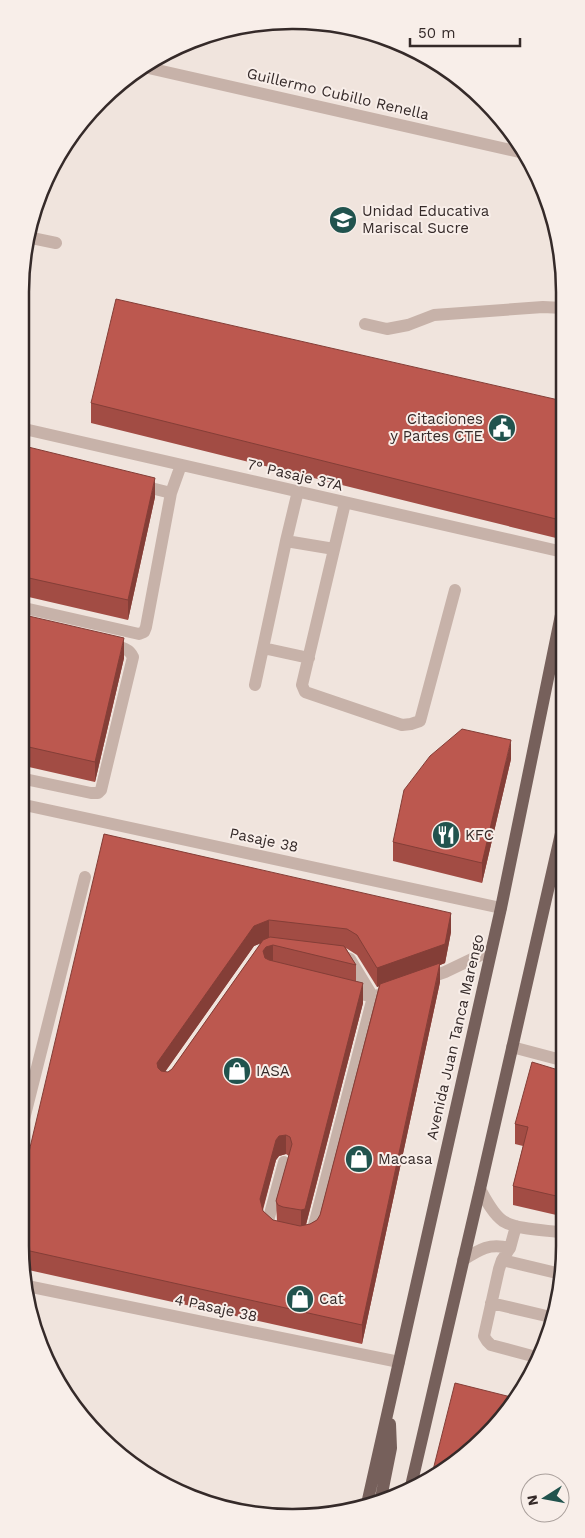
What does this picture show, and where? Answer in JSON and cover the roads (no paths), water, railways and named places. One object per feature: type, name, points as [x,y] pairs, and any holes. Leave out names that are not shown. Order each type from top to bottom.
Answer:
[{"type":"main road","name":"Avenida Juan Tanca Marengo","points":[[368,1498],[501,908],[556,643]]},
{"type":"main road","points":[[411,1481],[556,855]]},
{"type":"main road","points":[[382,1493],[391,1448],[389,1407]]},
{"type":"street","name":"Guillermo Cubillo Renella","points":[[152,70],[515,151]]},
{"type":"street","points":[[35,239],[56,243]]},
{"type":"street","points":[[365,324],[387,329],[408,325],[434,315],[556,308]]},
{"type":"street","name":"7° Pasaje 37A","points":[[29,430],[556,550]]},
{"type":"street","points":[[29,609],[139,634],[144,632],[171,493],[180,465]]},
{"type":"street","points":[[124,481],[171,493]]},
{"type":"street","points":[[255,685],[298,492]]},
{"type":"street","points":[[345,503],[302,685],[305,692],[402,725],[420,721],[455,590]]},
{"type":"street","points":[[286,541],[334,549]]},
{"type":"street","points":[[29,780],[91,793],[98,793],[101,790],[133,656],[126,649],[98,642]]},
{"type":"street","points":[[263,648],[309,658]]},
{"type":"street","name":"Pasaje 38","points":[[29,806],[501,908]]},
{"type":"street","points":[[29,1099],[85,877]]},
{"type":"street","points":[[336,988],[373,997],[445,972],[491,950]]},
{"type":"street","points":[[284,1162],[268,1221],[273,1232],[305,1237],[312,1233],[373,997],[350,959],[334,955]]},
{"type":"street","points":[[512,1047],[556,1059]]},
{"type":"street","points":[[480,1189],[490,1207],[502,1220],[516,1226],[556,1232]]},
{"type":"street","points":[[516,1226],[510,1248],[502,1260],[484,1336],[491,1345],[532,1356]]},
{"type":"street","points":[[463,1260],[482,1248],[499,1245],[510,1248]]},
{"type":"street","points":[[502,1260],[555,1273]]},
{"type":"street","name":"4 Pasaje 38","points":[[32,1287],[399,1362]]},
{"type":"street","points":[[491,1303],[546,1316]]},
{"type":"place","name":"Unidad Educativa Mariscal Sucre","points":[[343,220]]},
{"type":"place","name":"Citaciones y Partes CTE","points":[[502,428]]},
{"type":"place","name":"KFC","points":[[446,835]]},
{"type":"place","name":"IASA","points":[[237,1071]]},
{"type":"place","name":"Macasa","points":[[359,1159]]},
{"type":"place","name":"Cat","points":[[300,1299]]}]
